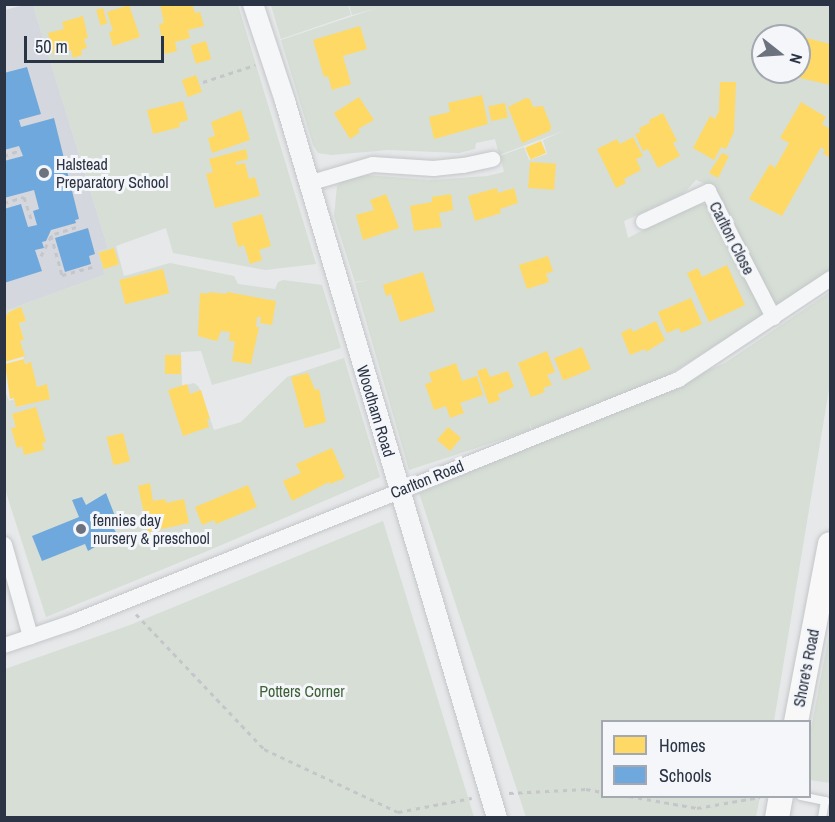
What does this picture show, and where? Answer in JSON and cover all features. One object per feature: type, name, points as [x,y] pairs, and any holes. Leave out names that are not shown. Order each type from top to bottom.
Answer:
[{"type":"main road","name":"Shore's Road","points":[[796,720],[831,544]]},
{"type":"main road","points":[[777,818],[781,798]]},
{"type":"street","name":"Woodham Road","points":[[253,4],[272,61],[497,818]]},
{"type":"street","points":[[308,183],[372,164],[433,168],[492,159]]},
{"type":"street","name":"Carlton Close","points":[[643,221],[708,191],[773,317]]},
{"type":"street","name":"Carlton Road","points":[[4,645],[124,601],[678,379],[831,278]]},
{"type":"street","points":[[4,544],[30,636]]},
{"type":"lane","points":[[811,798],[825,801],[822,818]]},
{"type":"path","points":[[203,82],[272,61]]},
{"type":"path","points":[[4,156],[18,151]]},
{"type":"path","points":[[4,202],[24,197],[31,219]]},
{"type":"path","points":[[41,256],[51,235],[76,227]]},
{"type":"path","points":[[51,235],[62,275],[95,266]]},
{"type":"path","points":[[124,601],[264,749],[398,812],[490,794],[586,789],[601,792]]},
{"type":"path","points":[[640,798],[697,808],[750,798]]},
{"type":"shaded area","name":"Halstead Preparatory School","points":[[33,5],[108,248],[104,275],[5,311],[5,10]]},
{"type":"green space","points":[[33,5],[238,5],[316,264],[265,270],[173,253],[166,228],[116,246],[124,276],[170,263],[234,276],[238,284],[275,289],[278,282],[283,280],[322,285],[341,348],[212,385],[201,351],[181,352],[182,386],[194,383],[199,387],[214,430],[241,422],[287,377],[344,358],[380,477],[46,617],[5,489],[4,388],[9,401],[14,399],[17,407],[50,398],[47,385],[37,387],[30,363],[25,364],[20,341],[24,340],[19,323],[26,321],[21,308],[8,311],[9,314],[5,315],[5,311],[104,275],[98,251],[108,248]]},
{"type":"green space","points":[[271,5],[348,5],[351,15],[281,39]]},
{"type":"green space","points":[[349,5],[830,5],[830,271],[776,307],[717,195],[717,189],[696,180],[683,194],[624,221],[628,238],[695,203],[709,205],[765,314],[662,379],[532,429],[529,423],[531,430],[409,470],[355,283],[369,280],[355,282],[334,216],[337,186],[344,180],[368,175],[430,180],[487,176],[504,172],[500,156],[524,147],[529,160],[547,154],[543,140],[566,130],[499,155],[495,139],[476,143],[475,149],[459,153],[388,150],[331,155],[318,153],[313,145],[281,40],[377,8],[352,15]]},
{"type":"green space","points":[[830,292],[830,383],[774,720],[601,720],[601,798],[760,798],[756,817],[526,817],[419,493],[725,363]]},
{"type":"green space","name":"Potters Corner","points":[[383,521],[474,817],[5,817],[5,669],[130,625]]},
{"type":"green space","points":[[830,629],[830,783],[811,780],[811,729]]},
{"type":"building: Homes","points":[[160,4],[192,4],[195,13],[200,12],[204,26],[188,30],[190,38],[175,42],[177,51],[165,54],[159,24],[164,23]]},
{"type":"building: Homes","points":[[129,5],[140,37],[113,46],[109,32],[113,31],[107,12]]},
{"type":"building: Homes","points":[[103,8],[107,23],[100,25],[96,10]]},
{"type":"building: Homes","points":[[83,16],[88,38],[84,39],[87,48],[81,50],[82,55],[73,58],[71,50],[54,55],[48,33],[64,29],[62,22]]},
{"type":"building: Homes","points":[[360,26],[367,49],[343,56],[351,84],[332,90],[328,76],[324,77],[313,40]]},
{"type":"building: Homes","points":[[811,39],[830,44],[830,85],[811,81]]},
{"type":"building: Homes","points":[[206,41],[211,59],[196,64],[191,45]]},
{"type":"building: Homes","points":[[196,75],[202,92],[188,97],[182,80]]},
{"type":"building: Homes","points":[[720,82],[736,82],[734,132],[726,149],[721,147],[714,160],[693,148],[710,116],[715,119],[719,111]]},
{"type":"building: Homes","points":[[482,95],[488,124],[434,139],[429,117],[450,112],[448,103]]},
{"type":"building: Homes","points":[[359,97],[374,120],[358,129],[360,132],[350,139],[334,113]]},
{"type":"building: Homes","points":[[526,98],[530,99],[533,107],[543,106],[551,126],[550,131],[522,143],[508,107]]},
{"type":"building: Homes","points":[[183,101],[188,120],[179,123],[180,127],[153,134],[147,110]]},
{"type":"building: Homes","points":[[801,102],[826,117],[822,124],[830,129],[830,158],[823,153],[825,150],[821,147],[782,216],[749,199],[770,164],[775,168],[789,143],[780,138]]},
{"type":"building: Homes","points":[[505,103],[508,118],[491,121],[488,106]]},
{"type":"building: Homes","points":[[241,110],[250,140],[212,153],[208,138],[215,136],[211,122]]},
{"type":"building: Homes","points":[[663,113],[677,141],[673,143],[680,156],[658,168],[648,149],[643,151],[635,134],[641,132],[639,128],[650,123],[649,120]]},
{"type":"building: Homes","points":[[633,137],[643,156],[636,159],[641,170],[624,179],[626,183],[616,188],[597,149],[617,139],[620,144]]},
{"type":"building: Homes","points":[[541,141],[546,153],[530,160],[525,148]]},
{"type":"building: Homes","points":[[246,149],[248,159],[236,162],[236,165],[245,163],[249,179],[255,177],[260,196],[215,208],[206,174],[213,172],[209,159]]},
{"type":"building: Homes","points":[[722,153],[729,156],[718,178],[709,173]]},
{"type":"building: Homes","points":[[530,162],[556,164],[554,190],[528,188]]},
{"type":"building: Homes","points":[[497,188],[498,193],[514,188],[518,203],[500,209],[501,213],[475,221],[468,196]]},
{"type":"building: Homes","points":[[386,194],[399,228],[363,240],[356,215],[374,210],[370,200]]},
{"type":"building: Homes","points":[[451,194],[453,210],[439,213],[442,227],[414,231],[410,206],[432,202],[432,197]]},
{"type":"building: Homes","points":[[262,214],[271,246],[259,250],[262,260],[250,264],[244,245],[238,247],[232,223]]},
{"type":"building: Homes","points":[[114,248],[119,264],[104,269],[99,253]]},
{"type":"building: Homes","points":[[548,256],[553,271],[546,274],[549,282],[527,289],[519,265]]},
{"type":"building: Homes","points":[[727,265],[745,305],[709,322],[687,273],[698,268],[702,277]]},
{"type":"building: Homes","points":[[163,269],[169,293],[125,304],[119,280]]},
{"type":"building: Homes","points":[[423,272],[435,311],[400,322],[391,294],[386,296],[383,285]]},
{"type":"building: Homes","points":[[209,292],[226,294],[227,292],[276,301],[272,325],[260,323],[261,317],[257,317],[256,327],[259,327],[251,364],[232,361],[235,341],[229,341],[230,332],[221,331],[217,341],[198,336],[200,293],[209,294]]},
{"type":"building: Homes","points":[[691,298],[702,324],[681,333],[679,328],[667,333],[658,312]]},
{"type":"building: Homes","points":[[21,307],[26,321],[19,323],[24,340],[20,341],[25,356],[5,362],[4,315]]},
{"type":"building: Homes","points":[[656,321],[665,340],[646,352],[645,349],[630,355],[621,333],[631,328],[633,332]]},
{"type":"building: Homes","points":[[582,347],[591,369],[563,380],[554,358]]},
{"type":"building: Homes","points":[[547,351],[555,372],[547,375],[552,385],[543,388],[545,392],[531,397],[518,363]]},
{"type":"building: Homes","points":[[165,355],[181,355],[181,374],[165,374]]},
{"type":"building: Homes","points":[[24,359],[25,364],[31,362],[37,387],[47,384],[50,399],[16,407],[14,398],[10,399],[5,364]]},
{"type":"building: Homes","points":[[456,363],[462,381],[477,376],[483,395],[460,403],[464,413],[450,418],[446,406],[434,410],[425,384],[432,382],[429,373]]},
{"type":"building: Homes","points":[[486,368],[490,377],[508,371],[514,387],[498,394],[500,400],[489,404],[477,371]]},
{"type":"building: Homes","points":[[308,373],[315,390],[319,389],[326,422],[305,428],[291,377]]},
{"type":"building: Homes","points":[[187,384],[190,394],[201,390],[210,419],[207,419],[209,427],[183,436],[168,390]]},
{"type":"building: Homes","points":[[36,407],[46,442],[42,443],[44,450],[24,455],[22,446],[17,448],[11,428],[16,427],[12,414]]},
{"type":"building: Homes","points":[[448,427],[461,438],[450,451],[437,440]]},
{"type":"building: Homes","points":[[123,433],[130,461],[114,465],[107,437]]},
{"type":"building: Homes","points":[[332,448],[345,478],[330,484],[329,482],[292,501],[283,481],[301,473],[296,464]]},
{"type":"building: Homes","points":[[150,483],[153,501],[165,499],[166,503],[184,499],[189,523],[148,532],[138,486]]},
{"type":"building: Homes","points":[[248,485],[257,507],[216,524],[214,520],[202,525],[195,507]]},
{"type":"building: Schools","points":[[27,67],[41,114],[19,120],[21,127],[54,118],[79,219],[75,220],[76,223],[51,230],[46,241],[42,242],[44,248],[35,250],[42,271],[4,283],[4,209],[21,204],[28,227],[37,225],[33,211],[39,209],[34,190],[4,198],[4,161],[23,156],[19,146],[4,150],[4,73]]},
{"type":"building: Schools","points":[[88,228],[95,254],[89,256],[91,264],[65,272],[55,238]]},
{"type":"building: Schools","name":"fennies day nursery & preschool","points":[[106,493],[117,521],[111,524],[117,534],[117,543],[113,545],[107,540],[88,551],[85,544],[42,561],[32,536],[79,517],[72,500],[82,497],[86,505]]},
{"type":"place","name":"Halstead Preparatory School","points":[[44,173]]},
{"type":"place","name":"fennies day nursery & preschool","points":[[81,529]]}]
